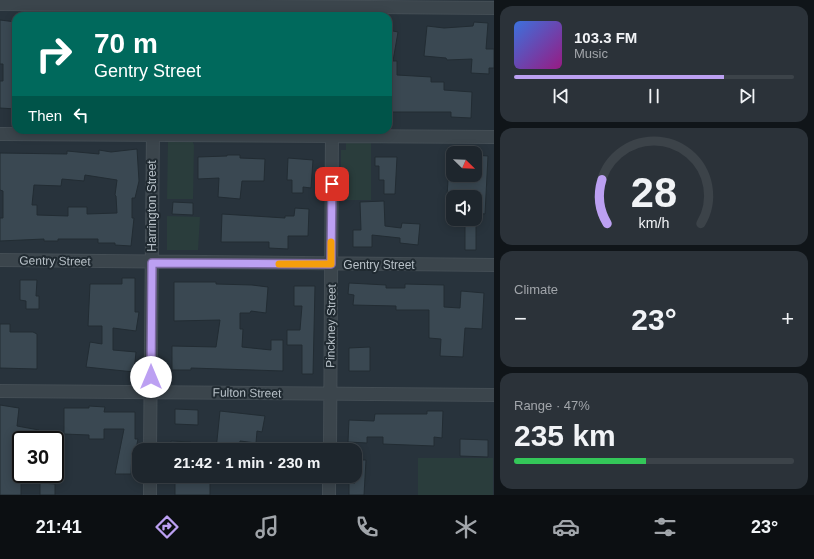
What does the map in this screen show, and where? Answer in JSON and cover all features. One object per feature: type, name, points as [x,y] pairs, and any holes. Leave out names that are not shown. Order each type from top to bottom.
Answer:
[{"type":"street","points":[[0,4],[154,8],[494,8]]},
{"type":"street","points":[[0,134],[12,134]]},
{"type":"street","name":"Harrington Street","points":[[150,443],[153,134]]},
{"type":"street","name":"Pinckney Street","points":[[330,443],[332,134]]},
{"type":"street","points":[[372,134],[494,137]]},
{"type":"street","name":"Gentry Street","points":[[0,260],[152,263],[494,265]]},
{"type":"street","name":"Fulton Street","points":[[0,391],[494,395]]},
{"type":"street","points":[[150,483],[150,495]]},
{"type":"street","points":[[329,483],[329,495]]},
{"type":"green space","points":[[168,140],[192,140],[194,145],[193,199],[167,199]]},
{"type":"green space","points":[[346,141],[371,141],[371,200],[341,200],[341,150],[346,150]]},
{"type":"green space","points":[[167,216],[200,217],[198,250],[167,250]]},
{"type":"green space","points":[[418,458],[493,458],[493,495],[418,495]]},
{"type":"building","points":[[0,20],[12,22],[12,109],[0,108],[0,81],[3,81],[3,64],[0,64]]},
{"type":"building","points":[[474,22],[488,23],[486,49],[494,49],[494,68],[489,68],[489,74],[471,73],[472,59],[447,60],[446,58],[424,56],[427,26],[444,28],[473,26]]},
{"type":"building","points":[[392,31],[398,32],[393,61],[397,61],[397,75],[431,77],[431,82],[444,82],[444,90],[472,92],[471,118],[451,117],[451,112],[392,112]]},
{"type":"building","points":[[137,149],[139,181],[135,198],[132,198],[132,218],[134,218],[131,246],[115,245],[115,243],[98,243],[98,239],[0,241],[0,218],[3,218],[3,191],[0,190],[0,153],[67,154],[67,151],[99,154],[99,150],[111,152]],"holes":[[[85,175],[117,180],[115,195],[117,213],[87,214],[87,207],[68,207],[68,216],[37,215],[37,205],[32,205],[34,185],[61,186],[62,179],[84,181]]]},
{"type":"building","points":[[240,155],[240,158],[265,159],[264,181],[242,181],[240,199],[218,197],[219,178],[198,179],[198,157]]},
{"type":"building","points":[[482,156],[488,156],[485,214],[482,214],[482,190],[447,190],[448,182],[482,182]]},
{"type":"building","points":[[375,157],[397,157],[395,194],[384,194],[384,180],[379,180],[379,166],[375,166]]},
{"type":"building","points":[[288,158],[313,160],[311,188],[303,187],[303,193],[292,193],[292,180],[287,180]]},
{"type":"building","points":[[384,201],[385,226],[401,228],[402,223],[420,224],[418,245],[400,243],[400,238],[372,235],[372,247],[353,247],[353,230],[361,230],[360,202]]},
{"type":"building","points":[[173,202],[193,203],[193,215],[172,214]]},
{"type":"building","points":[[295,208],[309,209],[308,236],[288,236],[288,249],[269,248],[269,242],[221,242],[222,214],[285,218],[285,216],[294,216]]},
{"type":"building","points":[[465,226],[476,226],[476,250],[465,250]]},
{"type":"building","points":[[122,278],[135,278],[135,312],[139,312],[136,331],[113,328],[113,350],[136,352],[134,372],[86,367],[90,342],[102,344],[102,326],[88,326],[90,284],[122,284]]},
{"type":"building","points":[[20,280],[37,280],[36,296],[39,296],[39,309],[26,309],[26,301],[20,300]]},
{"type":"building","points":[[174,282],[216,282],[216,284],[268,287],[266,313],[251,311],[250,313],[240,313],[240,329],[243,329],[242,347],[271,350],[271,340],[283,340],[283,371],[191,368],[191,370],[172,370],[172,346],[216,347],[220,320],[174,321]]},
{"type":"building","points":[[349,283],[386,285],[386,288],[405,288],[405,284],[444,285],[444,307],[460,308],[461,291],[484,293],[482,329],[465,328],[463,357],[440,356],[441,339],[429,338],[429,310],[396,310],[396,306],[353,305],[354,295],[348,294]]},
{"type":"building","points":[[294,286],[315,286],[313,374],[302,374],[302,345],[287,345],[287,330],[300,330],[302,306],[294,306]]},
{"type":"building","points":[[0,324],[10,324],[10,332],[33,332],[37,334],[37,369],[0,368]]},
{"type":"building","points":[[370,347],[370,371],[349,371],[349,348]]},
{"type":"building","points":[[0,405],[19,408],[17,426],[39,430],[12,431],[12,483],[21,483],[21,495],[0,495]]},
{"type":"building","points":[[89,406],[105,407],[104,412],[135,412],[135,439],[138,439],[137,443],[132,443],[131,474],[115,474],[124,429],[104,429],[104,439],[89,439],[89,435],[64,434],[64,408],[89,408]]},
{"type":"building","points":[[175,409],[198,410],[198,425],[175,424]]},
{"type":"building","points":[[220,411],[265,416],[262,432],[257,431],[256,443],[240,441],[240,443],[217,443]]},
{"type":"building","points":[[427,411],[443,411],[442,438],[434,437],[434,446],[383,444],[383,437],[367,437],[367,443],[348,442],[349,420],[374,421],[375,414],[427,414]]},
{"type":"building","points":[[460,439],[488,440],[488,457],[460,456]]},
{"type":"building","points":[[171,441],[191,442],[191,443],[171,443]]},
{"type":"building","points":[[362,460],[366,460],[364,495],[349,495],[349,483],[362,483]]},
{"type":"building","points":[[40,483],[55,484],[55,495],[40,495]]},
{"type":"building","points":[[175,483],[210,483],[210,495],[175,495]]},
{"type":"slow traffic","points":[[279,264],[331,264],[331,242]]},
{"type":"route","points":[[151,377],[152,263],[331,264],[332,184]]}]
